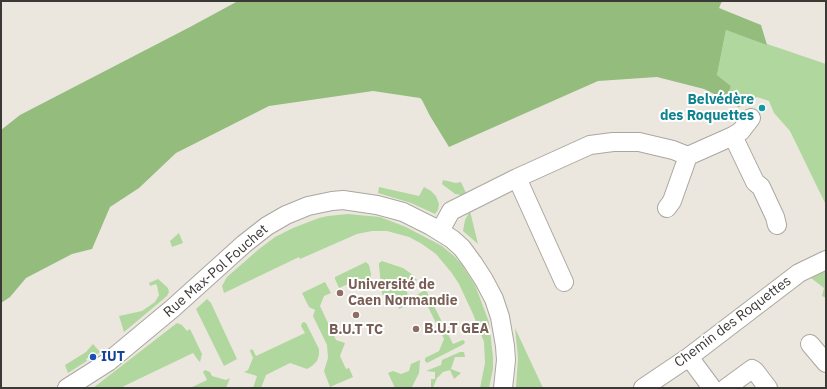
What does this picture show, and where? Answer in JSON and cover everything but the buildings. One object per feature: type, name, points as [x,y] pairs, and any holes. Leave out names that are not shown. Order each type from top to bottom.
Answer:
[{"type":"street","points":[[440,231],[451,210],[581,148],[600,143],[639,142],[673,150],[688,156],[733,136],[741,131],[751,118]]},
{"type":"street","points":[[733,136],[756,182],[761,187],[776,217],[777,226]]},
{"type":"street","points":[[667,208],[672,201],[688,156]]},
{"type":"street","points":[[517,178],[564,282]]},
{"type":"street","name":"Rue Max-Pol Fouchet","points":[[67,388],[114,358],[173,308],[253,236],[276,220],[308,206],[343,200],[359,201],[403,212],[431,226],[452,239],[468,256],[479,271],[494,299],[500,317],[505,346],[506,366],[503,388]]},
{"type":"street","name":"Chemin des Roquettes","points":[[643,388],[690,357],[799,273],[826,260]]},
{"type":"street","points":[[810,344],[826,363]]},
{"type":"street","points":[[690,357],[712,388]]},
{"type":"street","points":[[726,388],[752,369],[768,388]]},
{"type":"green space","points":[[238,1],[722,1],[719,8],[761,25],[767,45],[726,30],[717,75],[731,86],[728,95],[714,94],[704,89],[657,77],[598,81],[449,147],[420,98],[373,91],[269,106],[176,153],[139,188],[110,207],[92,249],[72,254],[26,278],[10,297],[1,303],[1,130],[20,115]]},
{"type":"green space","points":[[726,30],[826,64],[826,205],[790,131],[774,113],[769,101],[757,97],[738,108],[733,98],[728,95],[731,86],[717,75]]},
{"type":"green space","points":[[443,180],[456,183],[461,182],[466,193],[461,195],[455,194],[442,184]]},
{"type":"green space","points":[[379,187],[419,196],[424,187],[436,196],[439,204],[438,210],[435,214],[411,203],[378,193]]},
{"type":"green space","points":[[470,211],[478,244],[463,231],[465,220]]},
{"type":"green space","points":[[348,214],[380,217],[406,227],[442,246],[462,265],[475,285],[489,322],[493,369],[489,388],[480,388],[485,363],[484,342],[459,284],[436,254],[409,237],[387,231],[372,231],[357,234],[300,259],[299,257],[224,293],[222,286],[227,277],[275,237],[319,218]]},
{"type":"green space","points":[[179,233],[183,243],[172,247],[170,241]]},
{"type":"green space","points":[[826,254],[826,298],[822,296],[824,288],[807,275]]},
{"type":"green space","points":[[382,261],[403,268],[417,280],[404,287],[408,294],[395,301],[387,299],[382,294],[379,263]]},
{"type":"green space","points":[[366,262],[369,265],[371,274],[370,286],[368,289],[365,284],[355,281],[339,288],[335,277]]},
{"type":"green space","points":[[158,279],[168,288],[169,292],[167,296],[124,332],[119,316],[142,311],[155,302],[159,295],[157,286],[156,284],[150,286],[149,283]]},
{"type":"green space","points":[[325,282],[331,293],[324,296],[320,306],[336,340],[345,343],[340,356],[346,369],[349,368],[353,377],[330,387],[324,371],[328,358],[327,345],[313,316],[315,310],[309,307],[302,293]]},
{"type":"green space","points":[[425,290],[453,344],[463,340],[465,342],[464,344],[427,363],[425,358],[439,351],[444,339],[426,303],[416,301],[399,309],[398,306]]},
{"type":"green space","points":[[207,299],[211,303],[237,359],[224,366],[196,309]]},
{"type":"green space","points":[[304,322],[306,323],[319,349],[317,361],[307,369],[290,363],[266,375],[261,388],[253,388],[257,376],[244,372],[248,370],[253,358],[250,351],[251,349],[256,356],[305,333],[301,326]]},
{"type":"green space","points":[[177,323],[182,325],[187,331],[190,329],[202,354],[200,362],[193,353],[120,388],[93,388]]},
{"type":"green space","points":[[515,328],[543,388],[516,388],[518,358]]},
{"type":"green space","points":[[93,344],[100,352],[95,356],[93,354],[86,359],[87,361],[68,373],[65,365],[86,352]]},
{"type":"green space","points":[[460,352],[464,352],[465,357],[455,357],[451,369],[461,373],[454,379],[450,370],[443,372],[437,378],[433,388],[431,388],[431,379],[435,379],[435,372],[426,371],[441,365],[442,360]]},
{"type":"green space","points":[[420,360],[419,373],[412,387],[395,388],[388,373],[393,371],[401,374],[409,371],[411,364]]},
{"type":"green space","points":[[205,370],[210,372],[212,376],[226,380],[230,378],[226,388],[190,388],[207,380],[203,372]]},
{"type":"place","name":"Belvédère des Roquettes","points":[[762,108]]},
{"type":"place","name":"Université de Caen Normandie","points":[[340,293]]},
{"type":"place","name":"B.U.T TC","points":[[356,315]]},
{"type":"place","name":"B.U.T GEA","points":[[416,329]]},
{"type":"place","name":"IUT","points":[[93,357]]}]
